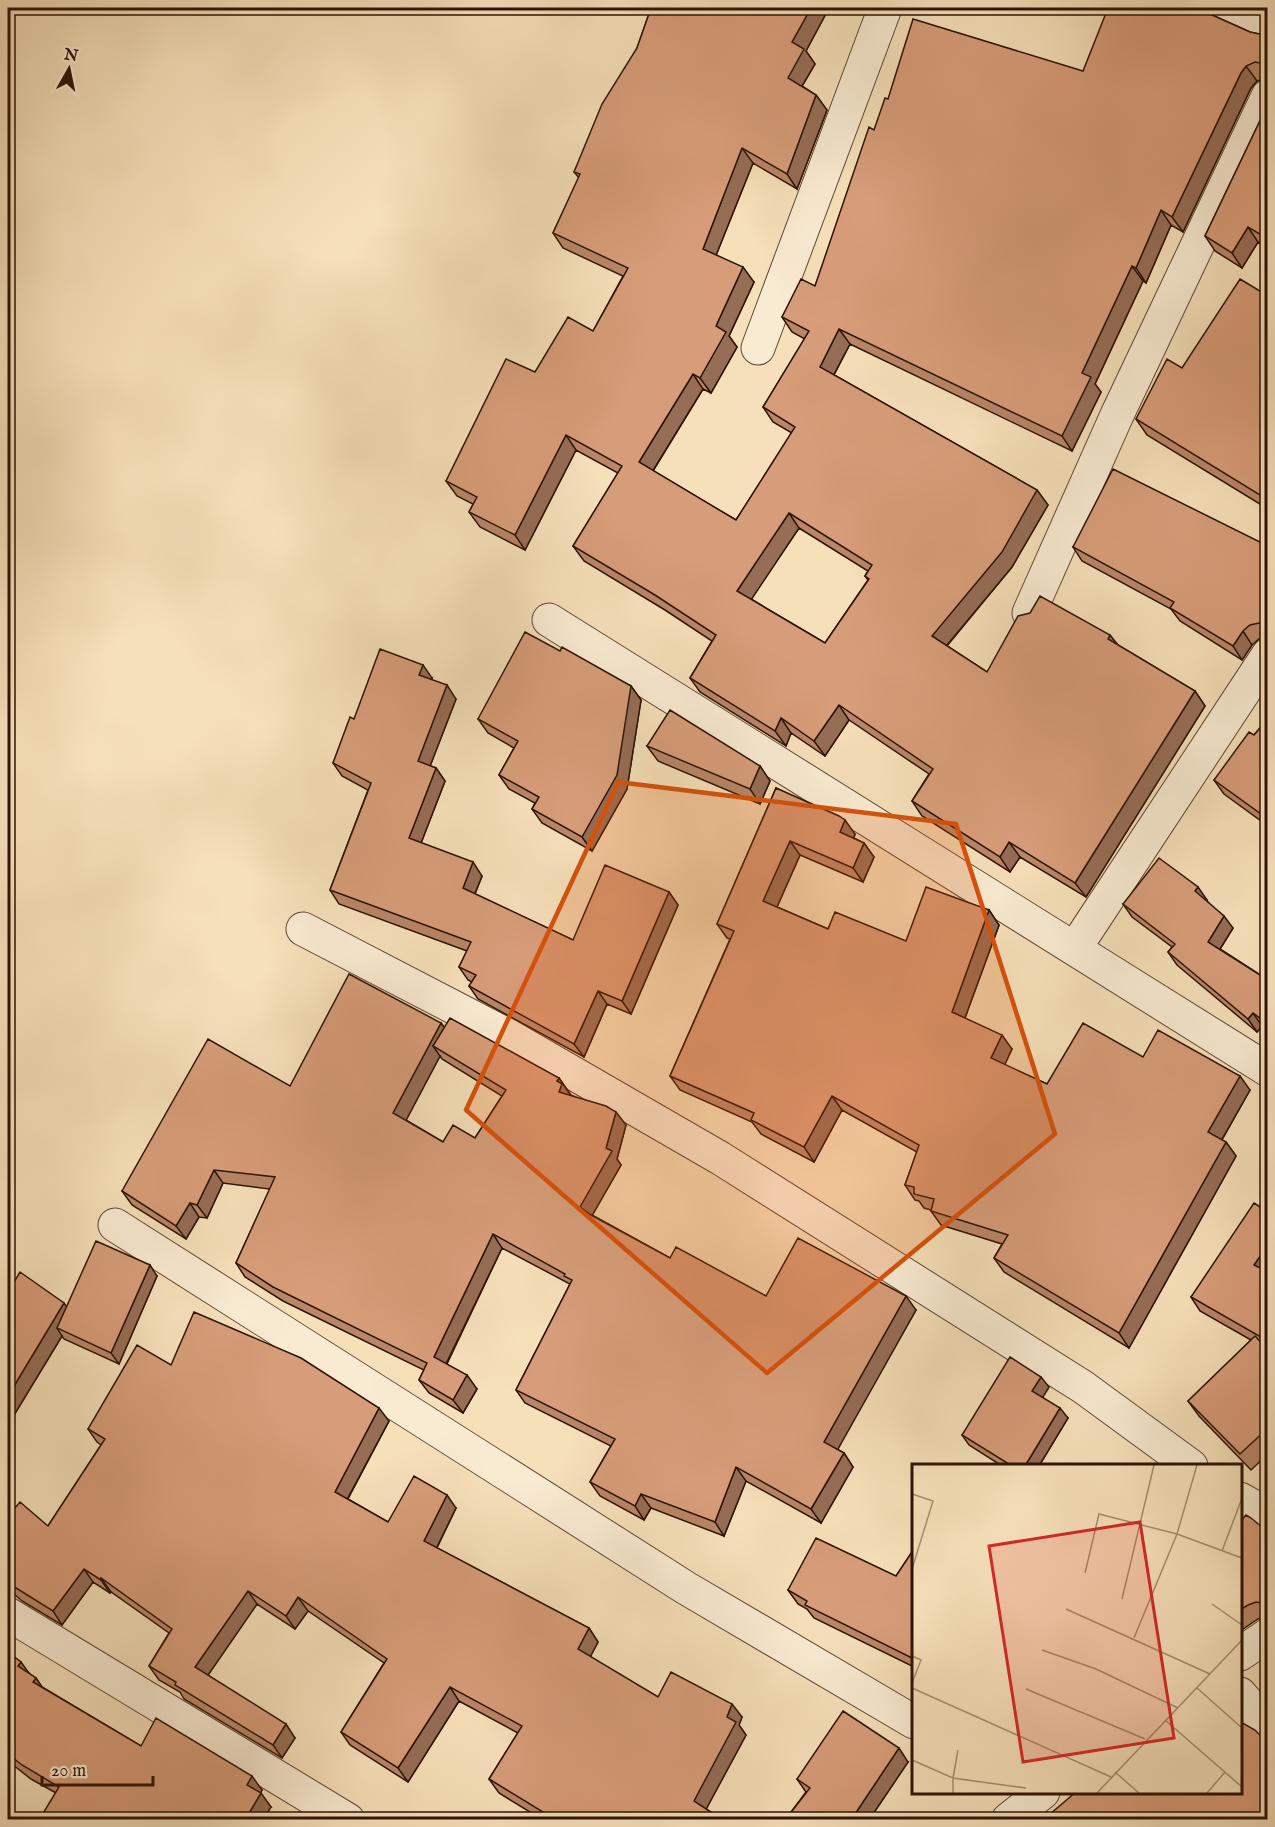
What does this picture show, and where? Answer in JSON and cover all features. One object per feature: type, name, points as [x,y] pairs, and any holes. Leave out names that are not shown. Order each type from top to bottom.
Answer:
[{"type":"street","points":[[758,348],[885,8]]},
{"type":"street","points":[[1219,8],[1268,30]]},
{"type":"street","points":[[1029,614],[1117,415],[1268,96]]},
{"type":"street","points":[[549,620],[1268,1070]]},
{"type":"street","points":[[1075,948],[1268,655]]},
{"type":"street","points":[[303,929],[509,1036],[720,1158],[1083,1387],[1188,1464]]},
{"type":"street","points":[[115,1226],[686,1588],[912,1721]]},
{"type":"street","points":[[1242,1500],[1268,1515]]},
{"type":"street","points":[[8,1614],[348,1820]]},
{"type":"street","points":[[1242,1653],[1268,1635]]},
{"type":"street","points":[[1242,1696],[1268,1726]]},
{"type":"street","points":[[1008,1820],[1038,1794]]},
{"type":"highlighted area","points":[[618,782],[956,824],[1055,1134],[767,1373],[466,1110]]},
{"type":"building","points":[[651,8],[811,8],[792,42],[804,49],[788,78],[816,95],[787,174],[742,148],[703,249],[743,267],[716,326],[726,332],[700,378],[693,374],[639,462],[736,520],[795,427],[763,407],[809,331],[782,317],[801,279],[815,286],[869,127],[874,130],[885,98],[888,99],[913,19],[1083,71],[1108,8],[1198,8],[1250,32],[1259,34],[1268,31],[1268,66],[1255,62],[1246,66],[1172,217],[1161,210],[1136,268],[1132,266],[1082,373],[1091,377],[1062,436],[839,329],[820,367],[1037,490],[1002,552],[932,636],[987,672],[1018,616],[1030,613],[1040,596],[1110,635],[1108,639],[1195,691],[1075,883],[1009,842],[1000,857],[912,801],[933,769],[839,705],[814,741],[781,718],[775,731],[690,678],[716,635],[573,546],[622,466],[566,435],[515,535],[469,512],[477,497],[446,481],[506,359],[535,372],[568,317],[593,331],[628,268],[553,233],[580,174],[574,172],[602,104],[637,48]],"holes":[[[789,513],[872,565],[865,576],[869,579],[825,643],[737,591]]]},
{"type":"building","points":[[1268,104],[1268,239],[1248,227],[1232,253],[1205,236]]},
{"type":"building","points":[[1240,279],[1268,296],[1268,500],[1136,419],[1167,359],[1182,368]]},
{"type":"building","points":[[1113,469],[1268,546],[1268,557],[1263,564],[1268,566],[1268,620],[1265,624],[1250,625],[1233,646],[1170,608],[1174,602],[1073,547]]},
{"type":"building","points":[[525,632],[560,651],[562,647],[631,686],[617,775],[582,837],[532,809],[539,797],[499,775],[518,741],[478,719]]},
{"type":"building","points":[[380,649],[423,665],[419,675],[447,685],[418,761],[436,768],[409,838],[473,862],[463,888],[573,940],[605,865],[669,892],[622,1001],[598,991],[574,1044],[469,986],[476,975],[459,967],[471,942],[330,890],[371,783],[333,763],[350,717],[354,719]]},
{"type":"building","points":[[670,710],[760,766],[750,789],[647,746]]},
{"type":"building","points":[[1268,719],[1268,819],[1214,780],[1249,732],[1254,735]]},
{"type":"building","points":[[776,788],[839,816],[845,820],[840,832],[864,843],[853,868],[790,841],[763,901],[828,929],[835,912],[906,941],[926,887],[989,910],[952,1012],[1002,1035],[991,1058],[1047,1084],[1083,1023],[1143,1057],[1158,1030],[1240,1076],[1208,1132],[1226,1142],[1119,1333],[994,1258],[1008,1235],[931,1211],[934,1199],[914,1194],[914,1187],[905,1185],[919,1145],[832,1096],[804,1147],[751,1120],[754,1113],[670,1076],[734,931],[717,924]]},
{"type":"building","points":[[1159,858],[1198,887],[1195,891],[1224,916],[1208,942],[1268,980],[1268,1024],[1253,1013],[1248,1019],[1168,952],[1175,944],[1123,904]]},
{"type":"building","points":[[349,974],[441,1023],[393,1113],[443,1142],[453,1125],[475,1138],[506,1090],[433,1046],[450,1018],[559,1078],[557,1081],[562,1084],[559,1092],[606,1106],[616,1112],[606,1148],[612,1151],[580,1207],[591,1215],[670,1258],[676,1247],[766,1296],[798,1238],[906,1296],[824,1442],[844,1453],[811,1509],[736,1467],[715,1522],[641,1494],[635,1506],[590,1482],[615,1439],[516,1390],[572,1280],[493,1234],[434,1357],[467,1375],[453,1400],[419,1380],[427,1363],[273,1287],[236,1263],[275,1177],[214,1170],[197,1205],[190,1203],[176,1226],[122,1191],[208,1039],[290,1086]]},
{"type":"building","points":[[1254,1203],[1268,1212],[1268,1245],[1254,1265],[1268,1272],[1268,1337],[1266,1340],[1191,1297]]},
{"type":"building","points":[[96,1241],[150,1265],[111,1353],[57,1328]]},
{"type":"building","points":[[20,1272],[64,1303],[8,1396],[8,1292]]},
{"type":"building","points":[[194,1312],[301,1358],[379,1408],[335,1492],[388,1522],[414,1476],[447,1495],[424,1541],[589,1628],[578,1649],[658,1697],[671,1672],[732,1704],[727,1717],[736,1722],[694,1801],[723,1820],[556,1820],[489,1779],[522,1726],[450,1687],[398,1768],[341,1732],[387,1659],[298,1597],[286,1616],[248,1591],[195,1667],[286,1724],[273,1745],[175,1685],[176,1682],[149,1666],[172,1629],[101,1578],[101,1580],[84,1569],[53,1611],[8,1583],[8,1516],[20,1502],[48,1526],[105,1439],[88,1429],[137,1345],[171,1365]]},
{"type":"building","points":[[1255,1336],[1268,1350],[1268,1428],[1240,1454],[1188,1401]]},
{"type":"building","points":[[1010,1357],[1041,1377],[1032,1391],[1060,1408],[1026,1464],[1009,1464],[962,1435]]},
{"type":"building","points":[[1246,1515],[1268,1532],[1268,1599],[1242,1609],[1242,1520]]},
{"type":"building","points":[[816,1538],[896,1576],[912,1552],[912,1658],[805,1605],[807,1601],[788,1590]]},
{"type":"building","points":[[8,1652],[21,1662],[18,1666],[36,1678],[33,1682],[141,1746],[156,1718],[252,1776],[247,1785],[261,1793],[245,1820],[39,1820],[59,1787],[8,1754]]},
{"type":"building","points":[[843,1711],[899,1748],[851,1820],[785,1820],[810,1788],[797,1779]]},
{"type":"building","points":[[1242,1722],[1255,1730],[1268,1743],[1268,1820],[1043,1820],[1074,1794],[1242,1794]]}]
